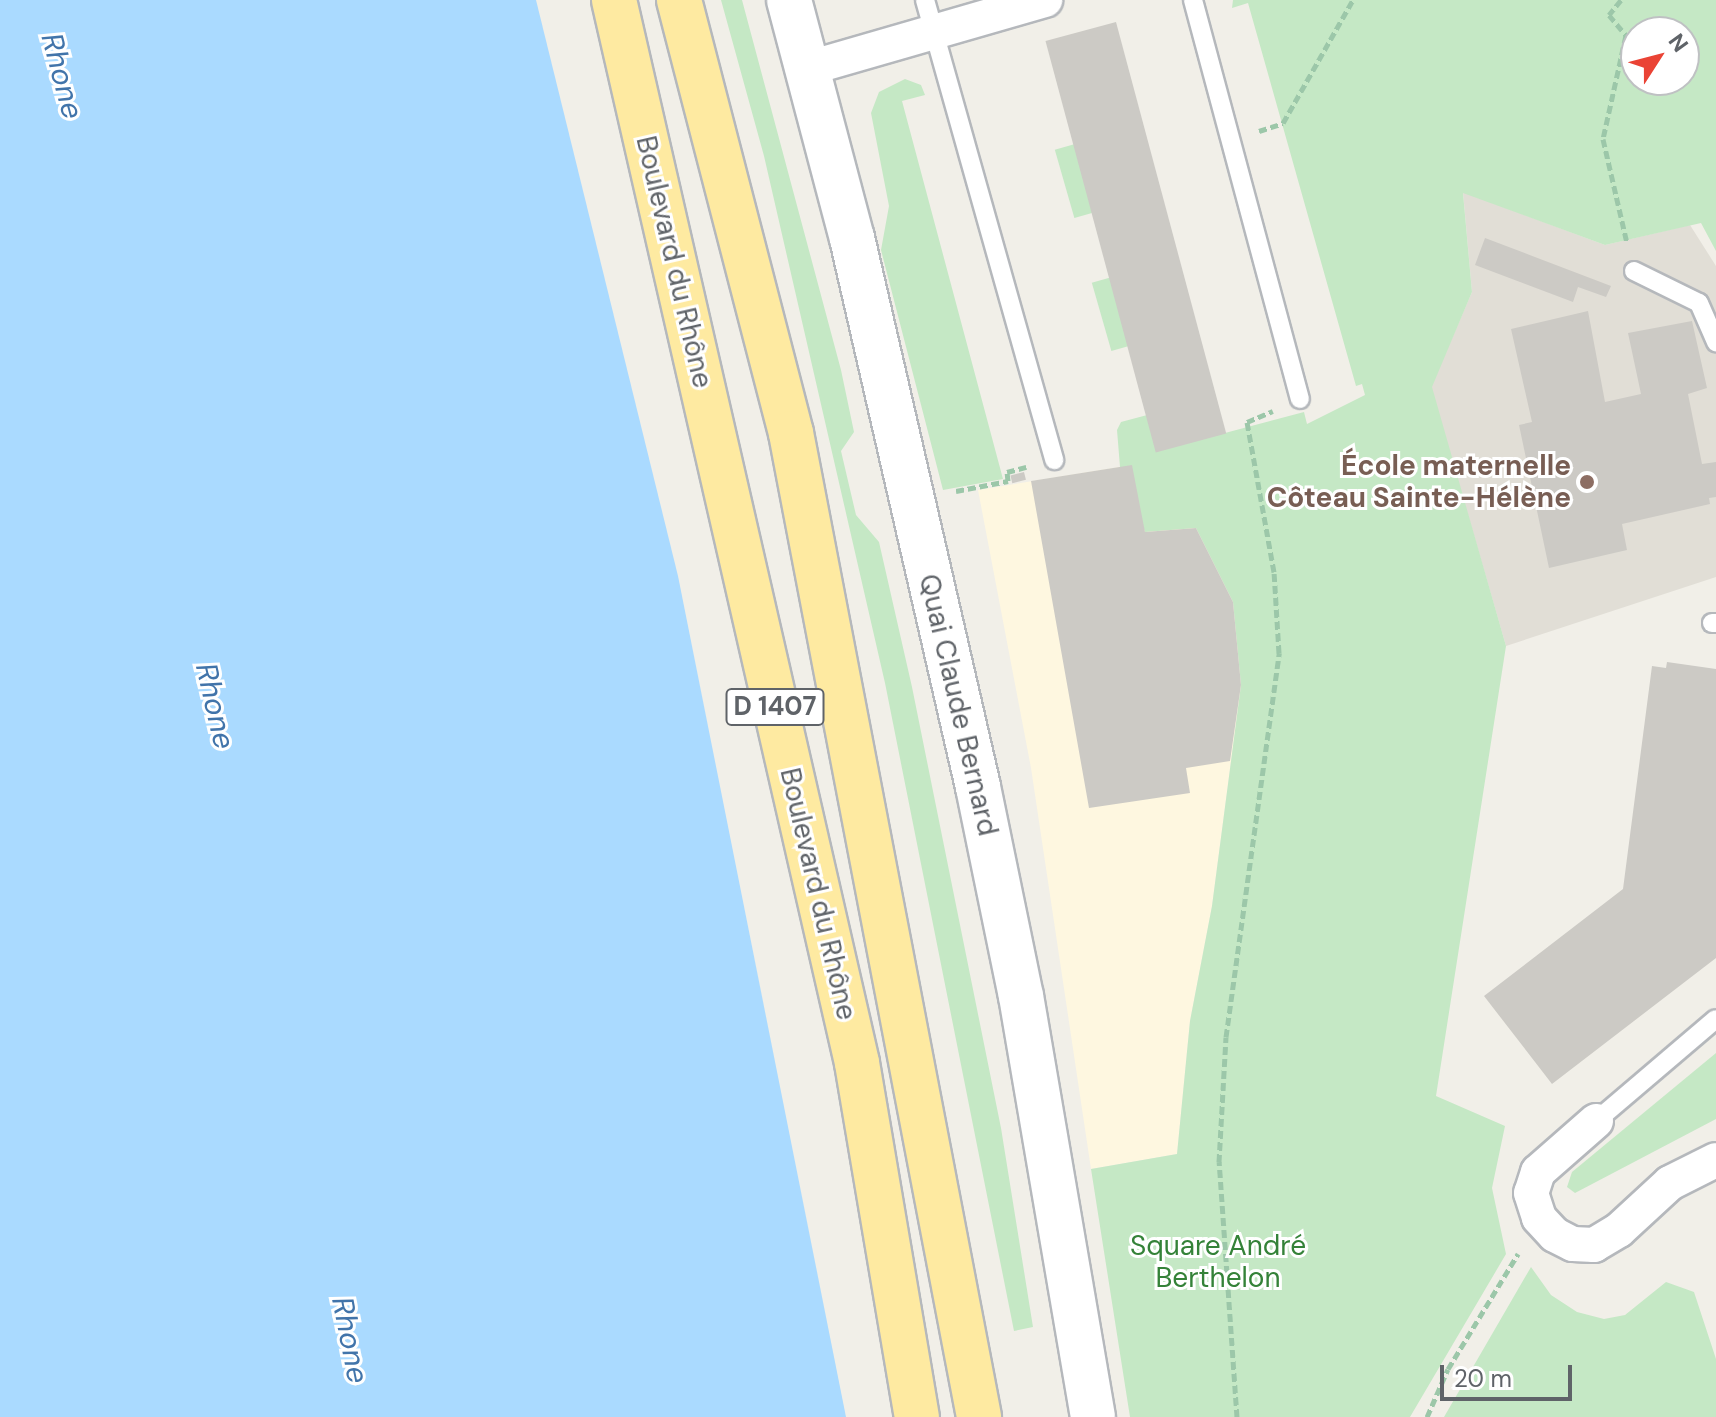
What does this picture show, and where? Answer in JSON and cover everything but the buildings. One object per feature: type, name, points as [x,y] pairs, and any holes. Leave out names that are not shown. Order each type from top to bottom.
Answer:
[{"type":"highway","name":"Boulevard du Rhône","points":[[614,0],[857,1063],[917,1417]]},
{"type":"highway","name":"Boulevard du Rhône","points":[[679,0],[791,433],[979,1417]]},
{"type":"main road","name":"Quai Claude Bernard","points":[[789,0],[809,68],[912,500],[1021,996],[1093,1417]]},
{"type":"street","points":[[809,68],[929,16],[1039,1]]},
{"type":"street","points":[[1596,1121],[1538,1172],[1531,1193],[1539,1218],[1555,1235],[1573,1244],[1594,1245],[1619,1230],[1670,1183],[1716,1160]]},
{"type":"lane","points":[[1193,0],[1300,399]]},
{"type":"lane","points":[[929,16],[1054,460]]},
{"type":"lane","points":[[1634,271],[1699,303],[1716,342]]},
{"type":"lane","points":[[1596,1121],[1716,1019]]},
{"type":"path","points":[[1283,123],[1353,0]]},
{"type":"path","points":[[1621,0],[1609,15],[1626,35],[1603,139],[1626,240]]},
{"type":"path","points":[[1237,1417],[1219,1162],[1222,1075],[1279,653],[1274,572],[1247,422],[1300,399]]},
{"type":"path","points":[[912,500],[1008,481],[1007,472],[1054,460]]},
{"type":"path","points":[[1427,1417],[1474,1323],[1539,1218]]},
{"type":"shaded area","name":"École maternelle Côteau Sainte-Hélène","points":[[1463,192],[1605,245],[1690,225],[1716,266],[1716,577],[1506,646],[1431,387],[1472,292]]},
{"type":"shaded area","points":[[1132,465],[1196,528],[1233,602],[1241,685],[1212,906],[1190,1021],[1177,1154],[1091,1169],[1031,768],[978,490]]},
{"type":"green space","points":[[721,0],[742,0],[841,370],[854,432],[841,451],[856,515],[879,542],[912,687],[1001,1128],[1033,1327],[1014,1331],[885,683],[764,156]]},
{"type":"green space","name":"Square André Berthelon","points":[[1233,0],[1716,0],[1716,251],[1701,223],[1605,245],[1463,193],[1472,292],[1432,387],[1506,646],[1436,1096],[1505,1126],[1492,1188],[1506,1254],[1410,1417],[1130,1417],[1091,1169],[1177,1154],[1190,1021],[1212,906],[1241,685],[1233,602],[1196,528],[1145,532],[1120,467],[1117,430],[1121,422],[1151,414],[1161,450],[1304,412],[1307,424],[1365,395],[1362,384],[1356,386],[1248,3],[1232,8]]},
{"type":"green space","points":[[905,79],[921,85],[925,95],[902,101],[1003,479],[943,490],[881,250],[889,206],[871,113],[879,92]]},
{"type":"green space","points":[[1075,144],[1095,212],[1074,218],[1055,150]]},
{"type":"green space","points":[[1112,277],[1132,345],[1111,351],[1092,283]]},
{"type":"green space","points":[[1716,1053],[1716,1119],[1575,1193],[1567,1187],[1572,1172]]},
{"type":"green space","points":[[1531,1267],[1551,1295],[1577,1312],[1604,1319],[1625,1315],[1666,1282],[1694,1292],[1716,1359],[1716,1417],[1444,1417]]},
{"type":"water","name":"Rhone","points":[[0,0],[536,0],[678,576],[846,1417],[0,1417]]},
{"type":"place","name":"École maternelle Côteau Sainte-Hélène","points":[[1587,482]]}]
